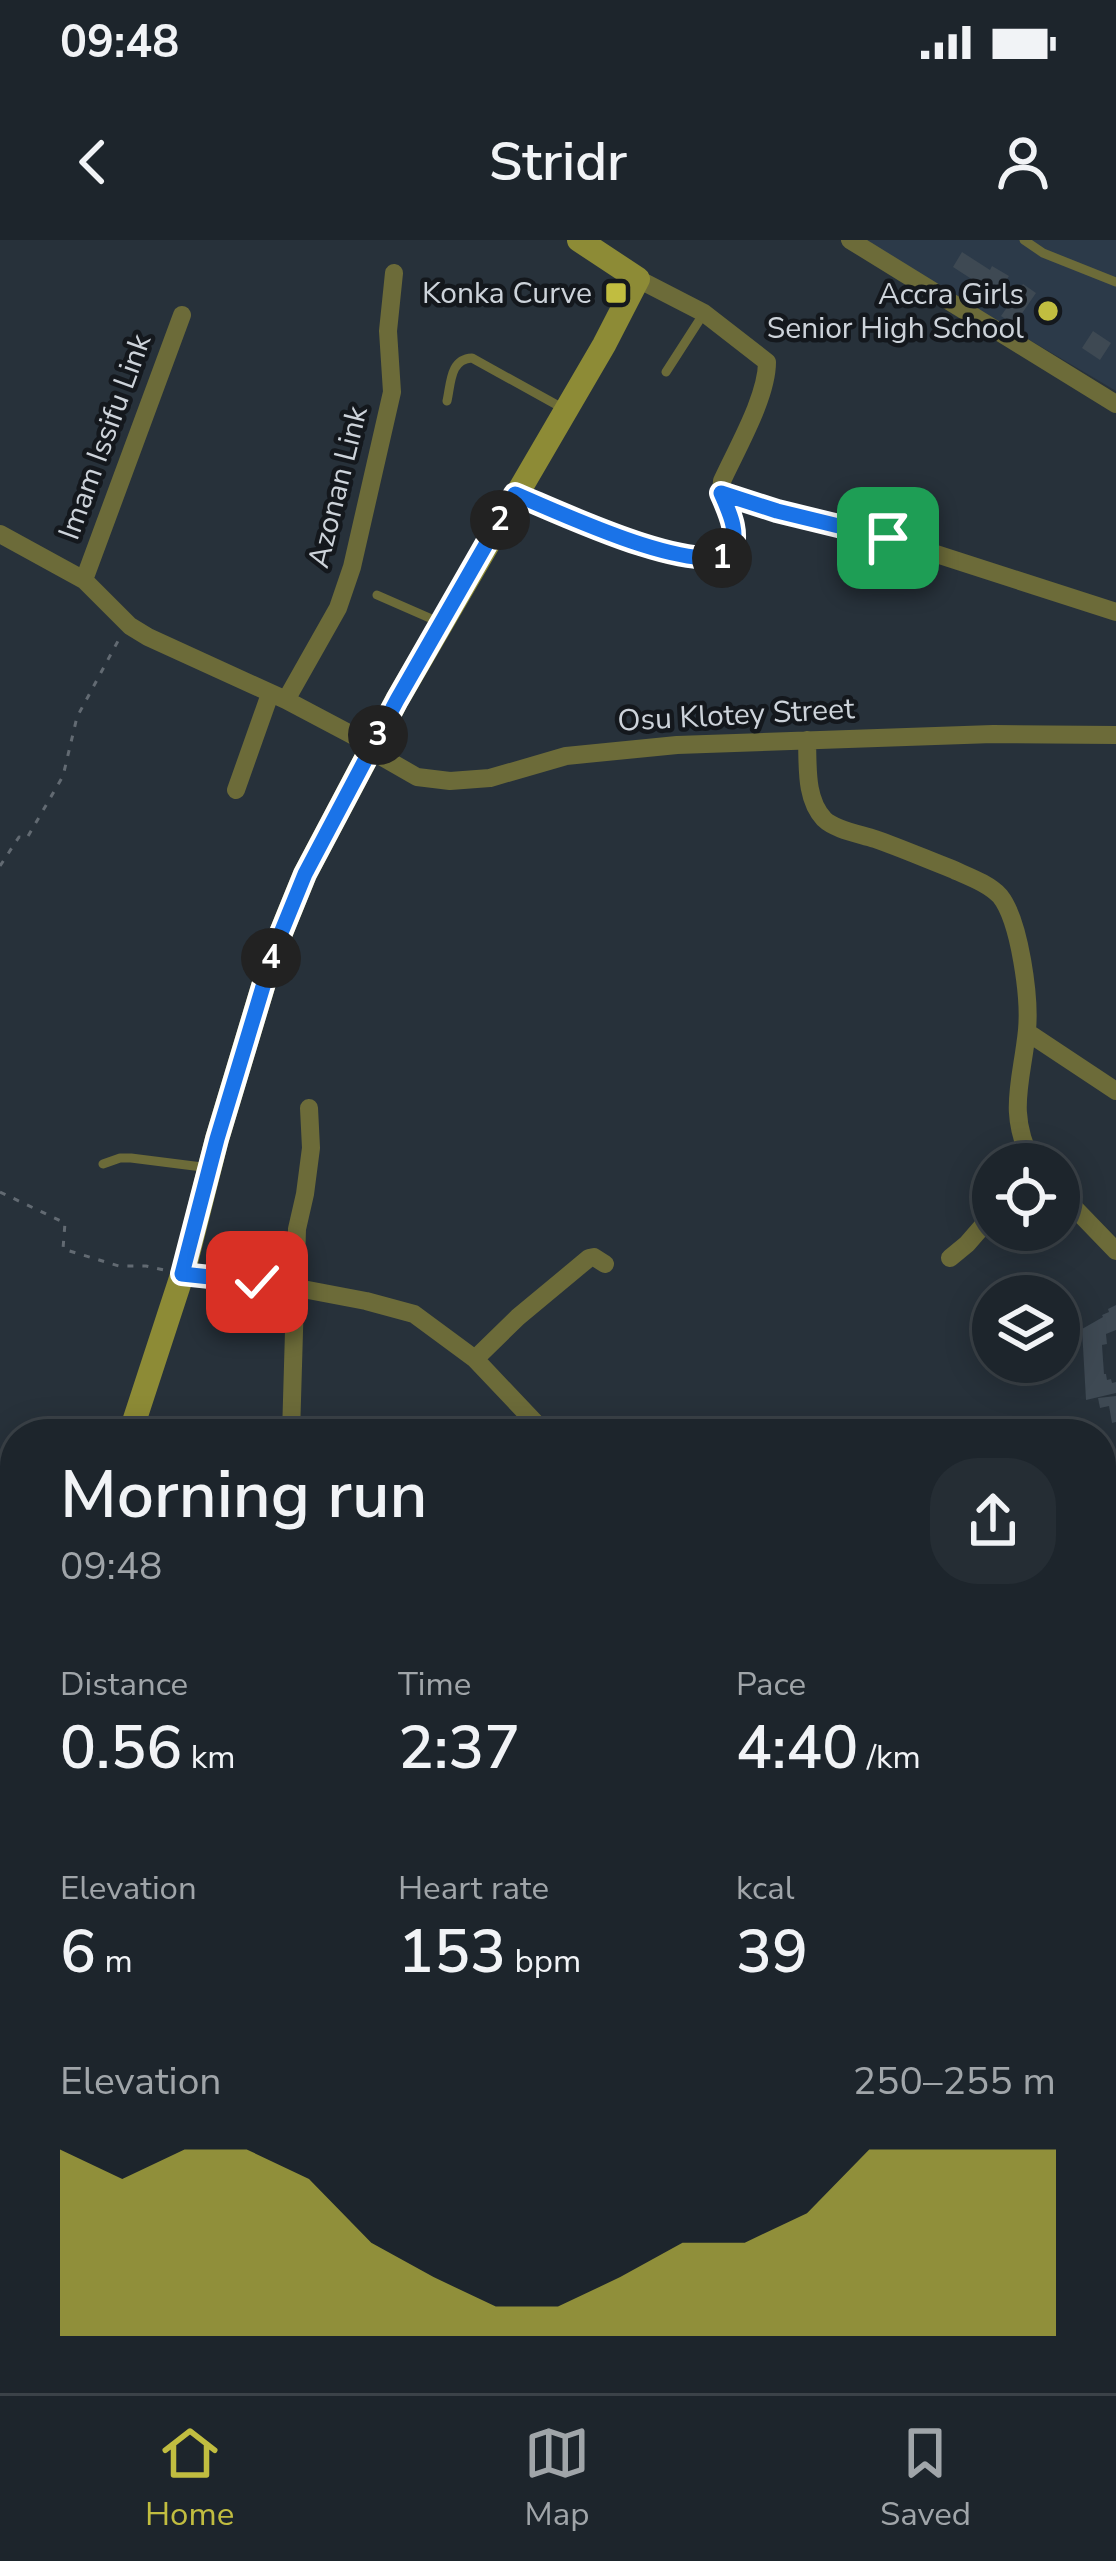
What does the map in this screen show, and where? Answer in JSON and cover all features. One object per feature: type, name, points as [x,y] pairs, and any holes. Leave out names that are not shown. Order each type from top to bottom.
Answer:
[{"type":"street","points":[[515,494],[659,550],[716,559],[731,554],[735,543],[722,481],[759,397],[766,362],[704,313],[638,279],[578,240]]},
{"type":"street","points":[[850,240],[1116,404]]},
{"type":"street","name":"Azonan Link","points":[[278,697],[338,608],[352,567],[392,392],[388,331],[394,273]]},
{"type":"street","points":[[135,1419],[182,1274],[274,950],[305,874],[371,748],[638,279]]},
{"type":"street","name":"Imam Issifu Link","points":[[84,580],[182,315]]},
{"type":"street","points":[[721,493],[865,531],[1116,611]]},
{"type":"street","name":"Osu Klotey Street","points":[[0,534],[84,580],[130,626],[148,637],[278,697],[417,777],[490,778],[566,756],[677,745],[993,734],[1116,735]]},
{"type":"street","points":[[236,790],[278,697]]},
{"type":"street","points":[[807,740],[809,788],[826,823],[975,879],[999,896],[1020,943],[1027,1032],[1017,1105],[1023,1143]]},
{"type":"street","points":[[1027,1032],[1116,1090]]},
{"type":"street","points":[[292,1419],[297,1229],[311,1148],[308,1108]]},
{"type":"street","points":[[1080,1214],[1116,1251]]},
{"type":"street","points":[[950,1258],[972,1238]]},
{"type":"street","points":[[476,1359],[589,1258],[605,1264]]},
{"type":"street","points":[[182,1274],[297,1289],[413,1314],[476,1359],[532,1419]]},
{"type":"lane","points":[[1024,240],[1043,253],[1116,282]]},
{"type":"lane","points":[[666,372],[704,313]]},
{"type":"lane","points":[[447,401],[454,366],[463,358],[472,358],[566,410]]},
{"type":"lane","points":[[377,595],[441,623]]},
{"type":"lane","points":[[104,1164],[131,1158],[209,1168]]},
{"type":"path","points":[[0,866],[19,837],[27,838],[63,776],[77,717],[130,626]]},
{"type":"path","points":[[0,1192],[65,1223],[63,1249],[118,1266],[182,1274]]},
{"type":"shaded area","name":"Accra Girls Senior High School","points":[[860,240],[1116,240],[1116,391],[1101,382]]},
{"type":"building","points":[[962,252],[1009,276],[993,301],[983,295],[987,289],[953,267]]},
{"type":"building","points":[[1023,284],[1036,293],[1014,325],[1001,316]]},
{"type":"building","points":[[1093,331],[1111,343],[1100,360],[1082,348]]},
{"type":"building","points":[[1116,1305],[1116,1330],[1106,1334],[1107,1344],[1102,1345],[1104,1374],[1116,1382],[1116,1393],[1086,1400],[1082,1329]]},
{"type":"building","points":[[1116,1396],[1116,1419],[1111,1419],[1109,1406],[1100,1408],[1098,1398]]},
{"type":"place","name":"Konka Curve","points":[[616,293]]},
{"type":"place","name":"Accra Girls Senior High School","points":[[1048,311]]},
{"type":"route","points":[[257,1282],[182,1274],[274,950],[305,874],[370,750],[515,494],[632,541],[700,558],[725,557],[735,543],[735,528],[721,493],[888,538]]}]
